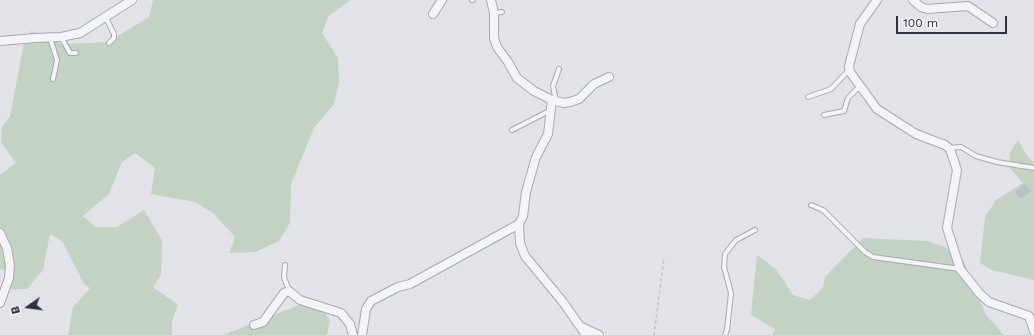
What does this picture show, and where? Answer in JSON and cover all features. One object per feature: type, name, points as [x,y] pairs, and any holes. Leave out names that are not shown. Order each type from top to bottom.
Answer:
[{"type":"street","points":[[0,42],[61,38],[80,33],[106,18],[132,0]]},
{"type":"street","points":[[433,14],[442,0]]},
{"type":"street","points":[[491,0],[498,12],[494,38],[497,47],[508,62],[513,74],[534,91],[554,101],[564,103],[574,101],[594,84],[609,78]]},
{"type":"street","points":[[877,0],[860,24],[850,69],[860,86],[877,109],[916,134],[945,145],[950,149],[956,170],[947,228],[960,269],[980,294],[989,302],[1023,312],[1028,316],[1034,331]]},
{"type":"street","points":[[913,0],[921,7],[927,9],[968,6],[993,22]]},
{"type":"street","points":[[554,101],[551,110],[548,134],[536,157],[526,192],[523,216],[519,224],[520,243],[525,256],[564,302],[586,335]]},
{"type":"street","points":[[362,335],[366,309],[371,301],[398,287],[410,284],[519,224]]},
{"type":"street","points":[[0,233],[6,248],[10,266],[9,278],[0,303]]},
{"type":"street","points":[[254,325],[263,322],[284,293],[289,291],[300,300],[340,313],[350,324],[352,335]]},
{"type":"street","points":[[581,327],[599,335]]},
{"type":"lane","points":[[106,18],[114,34],[114,38],[109,43]]},
{"type":"lane","points":[[50,38],[57,60],[53,79]]},
{"type":"lane","points":[[61,38],[70,53],[76,53]]},
{"type":"lane","points":[[554,101],[553,86],[559,69]]},
{"type":"lane","points":[[808,97],[831,89],[850,69]]},
{"type":"lane","points":[[824,115],[844,111],[848,98],[860,86]]},
{"type":"lane","points":[[512,130],[551,110]]},
{"type":"lane","points":[[950,149],[961,147],[976,156],[997,162],[1034,168]]},
{"type":"lane","points":[[811,205],[823,210],[865,252],[873,257],[960,269]]},
{"type":"lane","points":[[725,335],[727,330],[731,293],[724,267],[725,254],[736,240],[755,230]]},
{"type":"lane","points":[[285,265],[284,277],[289,291]]},
{"type":"path","points":[[654,335],[664,257]]},
{"type":"green space","points":[[153,0],[350,0],[328,17],[322,33],[338,58],[339,83],[334,104],[314,128],[291,184],[290,223],[279,241],[255,252],[229,253],[235,237],[213,213],[195,202],[151,194],[155,168],[135,153],[122,162],[109,194],[83,216],[96,227],[117,227],[144,210],[162,240],[161,275],[153,287],[178,305],[172,321],[172,335],[68,335],[73,307],[90,288],[84,284],[62,241],[50,234],[43,270],[27,289],[6,289],[12,273],[0,269],[0,175],[16,163],[1,142],[2,127],[10,116],[24,43],[31,31],[61,44],[108,42],[149,17]]},
{"type":"green space","points":[[1018,140],[1028,157],[1034,162],[1034,280],[992,270],[980,263],[985,217],[996,200],[1023,183],[1009,167],[1010,152]]},
{"type":"green space","points":[[863,238],[927,241],[945,247],[964,262],[986,315],[1004,335],[772,335],[775,329],[751,315],[757,255],[776,269],[793,295],[810,300],[823,287],[825,277]]},
{"type":"green space","points":[[308,297],[321,304],[330,321],[327,335],[223,335],[304,303]]},
{"type":"building","points":[[1025,184],[1031,191],[1021,199],[1015,192]]}]
